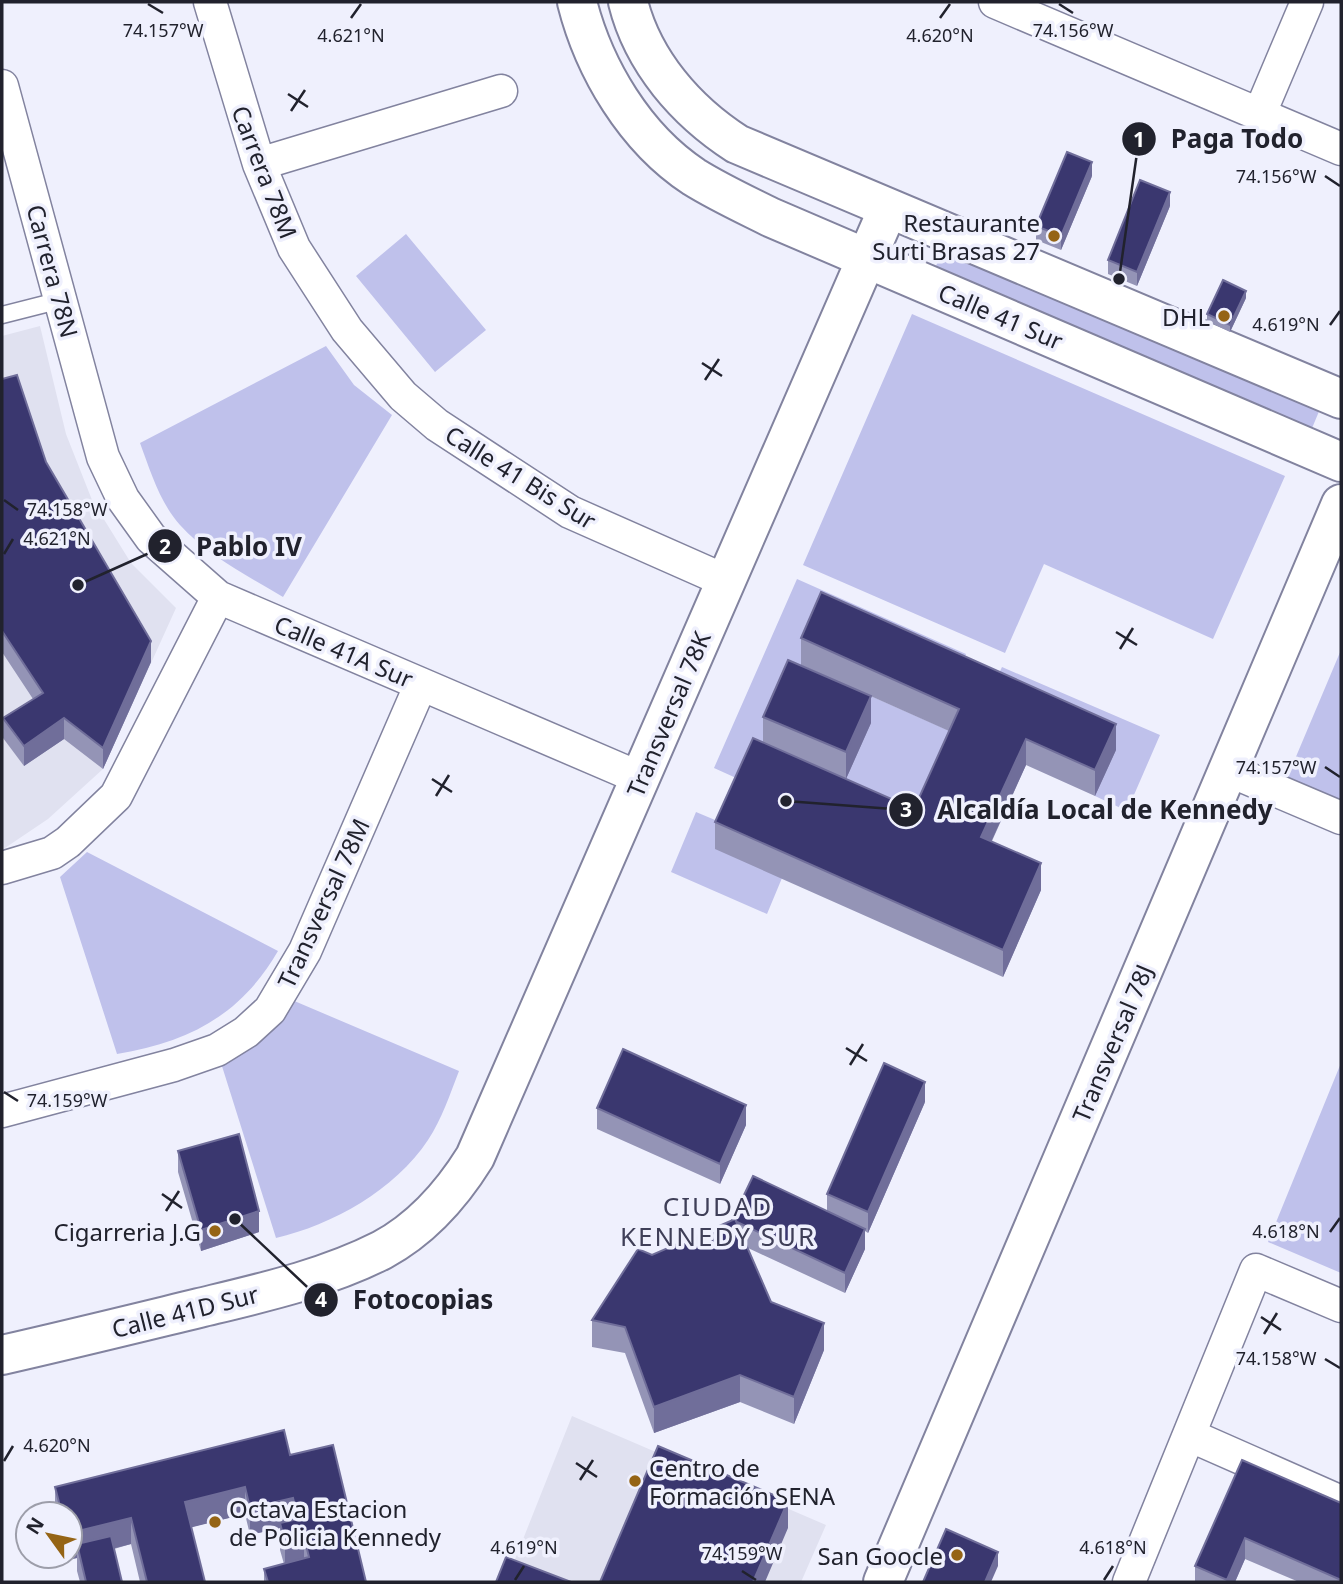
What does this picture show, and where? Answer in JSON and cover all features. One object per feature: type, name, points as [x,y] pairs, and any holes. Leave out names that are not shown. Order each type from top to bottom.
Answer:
[{"type":"street","name":"Carrera 78M","points":[[210,2],[259,164],[294,248],[347,330]]},
{"type":"street","name":"Calle 41 Sur","points":[[577,2],[597,60],[623,105],[639,127],[692,176],[770,217],[1341,462]]},
{"type":"street","points":[[628,2],[643,41],[658,68],[691,109],[710,126],[756,154],[1341,399]]},
{"type":"street","points":[[995,2],[1341,149]]},
{"type":"street","points":[[1260,113],[1307,2]]},
{"type":"street","name":"Carrera 78N","points":[[2,90],[103,457]]},
{"type":"street","points":[[259,164],[501,91]]},
{"type":"street","name":"Transversal 78K","points":[[434,1210],[460,1182],[475,1157],[888,209]]},
{"type":"street","name":"Calle 41 Bis Sur","points":[[347,330],[403,396],[437,425],[570,512],[726,581]]},
{"type":"street","name":"Calle 41A Sur","points":[[103,457],[123,499],[151,538],[218,597],[640,778]]},
{"type":"street","name":"Transversal 78J","points":[[883,1582],[1341,504]]},
{"type":"street","points":[[2,868],[52,853],[68,842],[116,796],[218,597]]},
{"type":"street","name":"Transversal 78M","points":[[2,1111],[217,1050],[246,1032],[270,1010],[305,951],[421,684]]},
{"type":"street","points":[[1228,770],[1341,818]]},
{"type":"street","name":"Calle 41D Sur","points":[[2,1355],[282,1288],[383,1249],[434,1210]]},
{"type":"street","points":[[1129,1582],[1256,1270],[1341,1306]]},
{"type":"street","points":[[1189,1435],[1341,1502]]},
{"type":"lane","points":[[2,315],[61,299]]},
{"type":"shaded area","points":[[406,234],[486,330],[435,372],[356,276]]},
{"type":"shaded area","points":[[943,250],[1320,409],[1310,433],[933,273]]},
{"type":"shaded area","points":[[912,314],[1285,476],[1213,639],[1044,564],[1005,653],[803,565]]},
{"type":"shaded area","points":[[40,326],[66,434],[92,500],[131,563],[176,608],[103,769],[48,819],[2,850],[2,336]]},
{"type":"shaded area","points":[[326,346],[354,385],[392,415],[283,597],[215,555],[180,525],[161,497],[140,443]]},
{"type":"shaded area","points":[[797,579],[966,654],[956,679],[801,665],[959,735],[914,836],[745,782],[714,768]]},
{"type":"shaded area","points":[[1341,650],[1341,802],[1287,778]]},
{"type":"shaded area","points":[[1002,667],[1160,735],[1127,811],[1095,796],[989,694]]},
{"type":"shaded area","points":[[696,812],[727,825],[782,878],[767,914],[671,872]]},
{"type":"shaded area","points":[[87,852],[278,951],[247,992],[230,1009],[211,1022],[167,1042],[117,1054],[60,877]]},
{"type":"shaded area","points":[[292,1000],[459,1071],[433,1132],[398,1175],[361,1203],[340,1214],[276,1238],[221,1063]]},
{"type":"shaded area","points":[[1341,1063],[1341,1273],[1268,1242]]},
{"type":"shaded area","name":"Centro de Formación SENA","points":[[572,1416],[826,1525],[801,1582],[506,1582]]},
{"type":"building","points":[[1067,152],[1092,162],[1061,236],[1036,226]]},
{"type":"building","points":[[1140,180],[1170,192],[1137,272],[1108,260]]},
{"type":"building","points":[[1223,280],[1246,291],[1230,325],[1207,314]]},
{"type":"building","points":[[17,375],[46,462],[151,641],[103,748],[64,718],[24,746],[3,718],[43,693],[2,631],[2,379]]},
{"type":"building","points":[[821,592],[1116,724],[1095,770],[1026,739],[981,837],[1041,863],[1003,950],[715,822],[753,738],[914,809],[959,709],[801,638]]},
{"type":"building","points":[[788,660],[871,696],[846,752],[763,717]]},
{"type":"building","points":[[623,1049],[746,1105],[720,1164],[597,1108]]},
{"type":"building","points":[[884,1063],[925,1082],[868,1212],[827,1194]]},
{"type":"building","points":[[239,1134],[259,1211],[201,1230],[178,1151]]},
{"type":"building","points":[[753,1176],[865,1229],[845,1273],[735,1219],[732,1220]]},
{"type":"building","points":[[735,1219],[771,1302],[824,1323],[794,1397],[740,1375],[654,1407],[625,1327],[592,1320],[638,1249],[652,1255]]},
{"type":"building","points":[[284,1430],[290,1455],[333,1445],[366,1582],[268,1582],[264,1569],[309,1557],[304,1537],[285,1542],[280,1523],[298,1519],[293,1498],[250,1508],[245,1487],[185,1502],[205,1582],[147,1582],[131,1518],[84,1530],[84,1500],[58,1500],[55,1487]]},
{"type":"building","points":[[658,1446],[788,1501],[753,1582],[600,1582]]},
{"type":"building","points":[[1242,1460],[1341,1503],[1341,1580],[1245,1538],[1227,1580],[1195,1566]]},
{"type":"building","name":"San Goocle","points":[[946,1529],[998,1552],[985,1582],[923,1582]]},
{"type":"building","points":[[111,1536],[122,1582],[86,1582],[83,1570],[84,1542]]},
{"type":"building","points":[[506,1557],[571,1582],[496,1582]]},
{"type":"place","name":"Restaurante Surti Brasas 27","points":[[1054,236]]},
{"type":"place","name":"Paga Todo","points":[[1119,279]]},
{"type":"place","name":"DHL","points":[[1224,316]]},
{"type":"place","name":"Pablo IV","points":[[78,585]]},
{"type":"place","name":"Alcaldía Local de Kennedy","points":[[786,801]]},
{"type":"place","name":"Fotocopias","points":[[235,1219]]},
{"type":"place","name":"Cigarreria J.G","points":[[215,1231]]},
{"type":"place","name":"Centro de Formación SENA","points":[[635,1481]]},
{"type":"place","name":"Octava Estacion de Policia Kennedy","points":[[215,1522]]},
{"type":"place","name":"San Goocle","points":[[957,1555]]},
{"type":"district","name":"CIUDAD KENNEDY SUR","points":[[718,1221]]}]
